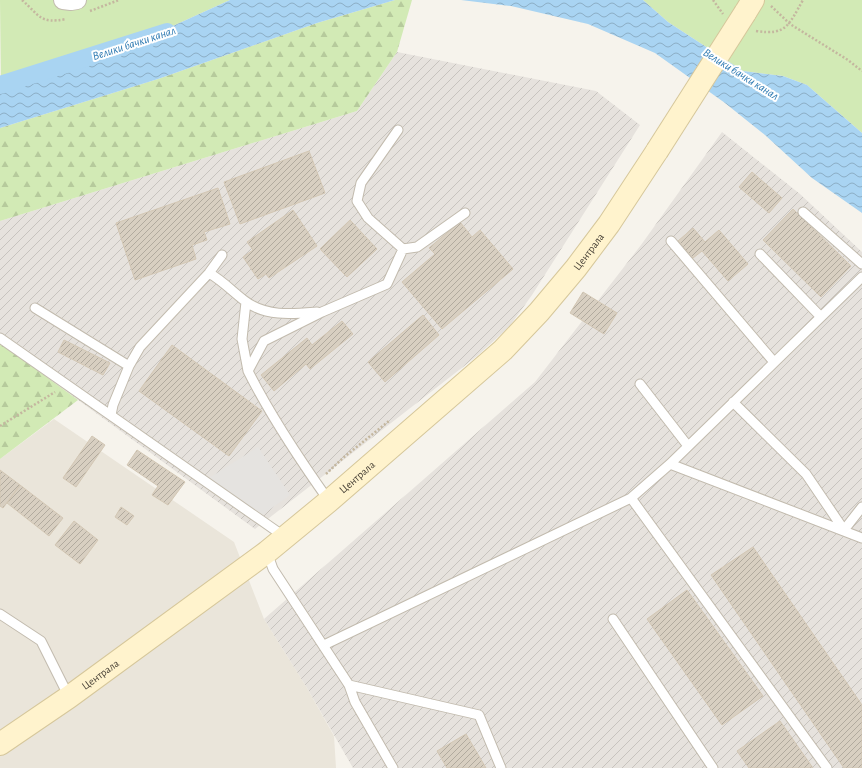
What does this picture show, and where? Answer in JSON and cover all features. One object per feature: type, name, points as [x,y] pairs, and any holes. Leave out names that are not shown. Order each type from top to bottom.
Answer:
[{"type":"main road","name":"Централа","points":[[0,744],[69,697],[267,552],[329,502],[503,350],[539,312],[576,268],[609,224],[756,6]]},
{"type":"street","points":[[63,0],[77,0]]},
{"type":"lane","points":[[398,130],[361,183],[357,201],[368,218],[403,249],[417,247],[465,213]]},
{"type":"lane","points":[[803,212],[862,264]]},
{"type":"lane","points":[[671,241],[774,362]]},
{"type":"lane","points":[[248,371],[264,341],[322,312],[386,284],[403,249]]},
{"type":"lane","points":[[760,254],[821,317]]},
{"type":"lane","points":[[111,415],[113,405],[129,366],[140,347],[209,273],[222,255]]},
{"type":"lane","points":[[209,273],[223,282],[246,302],[260,309],[286,314],[322,312]]},
{"type":"lane","points":[[324,645],[630,498],[670,464],[862,276]]},
{"type":"lane","points":[[246,302],[242,339],[248,371],[263,401],[329,502]]},
{"type":"lane","points":[[35,308],[129,366]]},
{"type":"lane","points":[[0,338],[286,537]]},
{"type":"lane","points":[[640,384],[688,446]]},
{"type":"lane","points":[[733,402],[806,474],[844,530]]},
{"type":"lane","points":[[670,464],[862,538]]},
{"type":"lane","points":[[630,498],[828,768]]},
{"type":"lane","points":[[844,530],[862,507]]},
{"type":"lane","points":[[267,552],[274,568],[349,685],[355,702],[393,768]]},
{"type":"lane","points":[[0,614],[41,641],[69,697]]},
{"type":"lane","points":[[613,619],[713,768]]},
{"type":"lane","points":[[349,685],[479,715],[501,768]]},
{"type":"path","points":[[790,24],[803,0]]},
{"type":"path","points":[[756,6],[790,24],[848,60],[862,71]]},
{"type":"path","points":[[0,426],[67,384]]},
{"type":"path","points":[[316,484],[343,458],[390,420]]},
{"type":"shaded area","points":[[397,52],[596,91],[640,125],[532,295],[509,327],[477,356],[255,529],[0,343],[0,221],[357,111]]},
{"type":"shaded area","points":[[722,132],[800,194],[862,252],[862,768],[353,768],[307,688],[264,619],[535,382],[641,245]]},
{"type":"shaded area","points":[[54,419],[234,542],[264,619],[307,688],[334,736],[336,768],[0,768],[0,459]]},
{"type":"shaded area","points":[[258,447],[290,495],[261,516],[209,478]]},
{"type":"green space","points":[[0,0],[230,0],[142,40],[1,87]]},
{"type":"green space","points":[[395,0],[412,0],[397,52],[357,111],[0,221],[0,128],[158,79],[317,23]]},
{"type":"green space","points":[[643,0],[862,0],[862,133],[807,85],[783,76],[743,71],[668,22]]},
{"type":"green space","points":[[0,343],[78,400],[0,459]]},
{"type":"water","points":[[230,0],[395,0],[317,23],[158,79],[0,128],[0,87],[142,40]]},
{"type":"water","points":[[461,0],[643,0],[668,22],[743,71],[783,76],[807,85],[862,133],[862,213],[812,178],[765,135],[725,103],[655,53],[588,24],[511,6]]},
{"type":"building","points":[[309,151],[325,193],[240,224],[224,182]]},
{"type":"building","points":[[752,172],[782,198],[769,213],[739,187]]},
{"type":"building","points":[[218,188],[230,224],[204,232],[207,240],[192,245],[196,259],[135,280],[116,223]]},
{"type":"building","points":[[793,209],[851,266],[821,297],[763,240]]},
{"type":"building","points":[[293,210],[317,246],[269,278],[266,274],[258,279],[243,257],[253,250],[247,242]]},
{"type":"building","points":[[350,220],[377,249],[347,277],[320,249]]},
{"type":"building","points":[[460,222],[472,237],[480,230],[513,269],[442,329],[402,282],[435,254],[429,248]]},
{"type":"building","points":[[693,228],[705,242],[719,230],[748,264],[728,281],[702,251],[693,258],[678,241]]},
{"type":"building","points":[[583,292],[617,313],[604,334],[570,313]]},
{"type":"building","points":[[423,315],[439,335],[385,382],[368,362]]},
{"type":"building","points":[[342,321],[353,334],[310,369],[306,364],[274,391],[261,375],[307,338],[312,345]]},
{"type":"building","points":[[64,340],[110,363],[103,375],[58,352]]},
{"type":"building","points":[[172,345],[262,411],[229,456],[139,391]]},
{"type":"building","points":[[92,436],[105,445],[76,487],[63,478]]},
{"type":"building","points":[[137,450],[185,482],[168,505],[152,495],[158,486],[127,465]]},
{"type":"building","points":[[0,470],[20,485],[3,508],[0,506]]},
{"type":"building","points":[[20,485],[63,518],[49,536],[7,503]]},
{"type":"building","points":[[121,507],[134,516],[127,525],[115,517]]},
{"type":"building","points":[[74,521],[98,540],[80,564],[55,545]]},
{"type":"building","points":[[753,547],[862,705],[862,768],[844,768],[711,575]]},
{"type":"building","points":[[687,590],[763,696],[722,725],[647,619]]},
{"type":"building","points":[[780,721],[813,768],[749,768],[737,751]]},
{"type":"building","points":[[466,734],[486,768],[447,768],[437,751]]},
{"type":"waterway","name":"Велики бачки канал","points":[[0,85],[167,32]]}]
